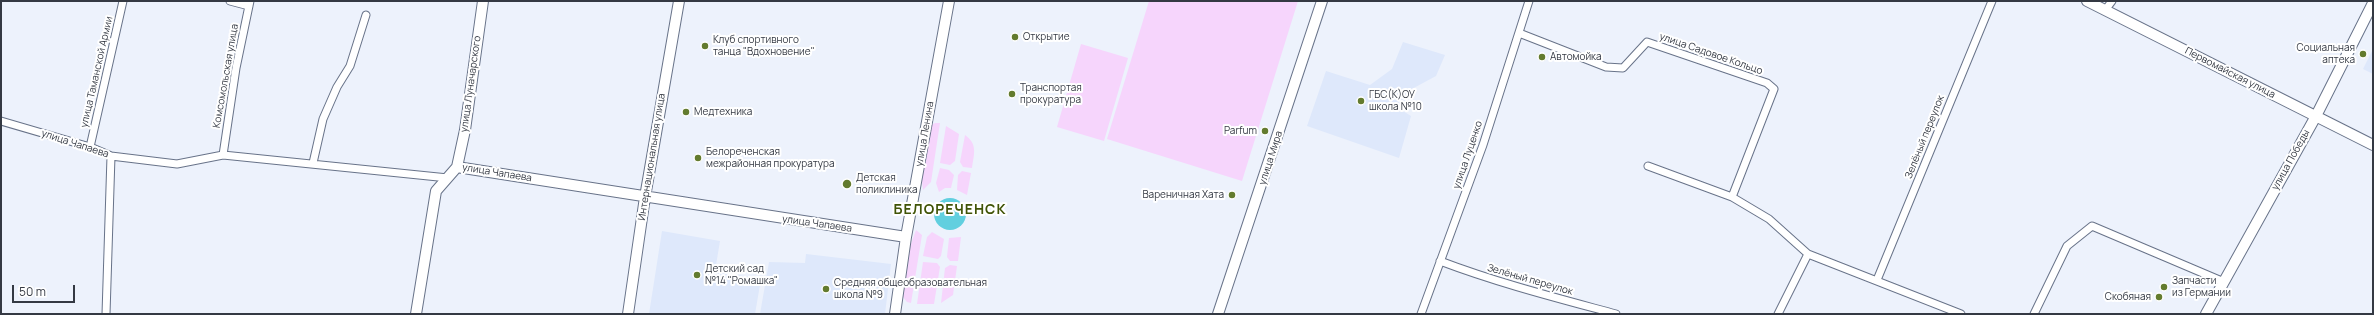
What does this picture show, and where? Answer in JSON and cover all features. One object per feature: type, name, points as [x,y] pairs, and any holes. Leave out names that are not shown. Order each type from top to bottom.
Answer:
[{"type":"street","name":"улица Таманской Армии","points":[[90,147],[123,1]]},
{"type":"street","points":[[230,1],[250,4]]},
{"type":"street","name":"улица Луначарского","points":[[457,167],[465,130],[483,1]]},
{"type":"street","name":"Интернациональная улица","points":[[628,314],[645,197],[679,1]]},
{"type":"street","name":"улица Ленина","points":[[895,314],[906,237],[949,1]]},
{"type":"street","name":"улица Мира","points":[[1218,314],[1322,1]]},
{"type":"street","name":"улица Луценко","points":[[1421,314],[1483,144],[1529,1]]},
{"type":"street","name":"Зелёный переулок","points":[[1877,280],[1992,1]]},
{"type":"street","name":"Первомайская улица","points":[[2088,1],[2109,5],[2373,145]]},
{"type":"street","name":"улица Победы","points":[[2206,314],[2316,116],[2373,3]]},
{"type":"street","name":"Комсомольская улица","points":[[223,155],[236,68],[250,4]]},
{"type":"street","points":[[313,163],[323,119],[337,86],[350,66],[366,15]]},
{"type":"street","name":"улица Садовое Кольцо","points":[[1519,33],[1606,67],[1623,68],[1647,42],[1767,83],[1774,89],[1732,198]]},
{"type":"street","name":"улица Чапаева","points":[[1,121],[90,147],[111,156],[177,164],[223,155],[448,178],[457,167],[906,237]]},
{"type":"street","points":[[106,314],[111,156]]},
{"type":"street","points":[[1648,166],[1732,198],[1769,219],[1808,254],[1961,314]]},
{"type":"street","points":[[416,314],[436,191],[448,178]]},
{"type":"street","points":[[2034,314],[2067,246],[2092,226],[2224,282]]},
{"type":"street","points":[[1778,314],[1808,254]]},
{"type":"street","name":"Зелёный переулок","points":[[1440,261],[1528,290],[1616,314]]},
{"type":"shaded area","points":[[1149,1],[1298,1],[1242,181],[1107,139]]},
{"type":"shaded area","name":"ГБС(К)ОУ школа №10","points":[[1403,42],[1445,55],[1436,76],[1410,90],[1403,111],[1411,116],[1399,158],[1307,126],[1326,71],[1370,85],[1392,69]]},
{"type":"shaded area","points":[[1081,44],[1128,58],[1104,141],[1057,127]]},
{"type":"shaded area","points":[[2373,49],[2373,74],[2363,69]]},
{"type":"shaded area","points":[[935,123],[940,123],[931,182],[923,190],[921,173],[930,126]]},
{"type":"shaded area","points":[[946,126],[959,134],[955,161],[950,165],[940,163]]},
{"type":"shaded area","points":[[965,135],[972,142],[974,150],[972,168],[963,167],[960,162]]},
{"type":"shaded area","points":[[940,168],[949,170],[954,175],[951,188],[945,188],[939,192],[936,183]]},
{"type":"shaded area","points":[[962,171],[971,173],[967,195],[957,190],[958,175]]},
{"type":"shaded area","points":[[916,230],[922,235],[911,303],[907,302],[903,297],[908,252]]},
{"type":"shaded area","name":"Детский сад №14 \"Ромашка\"","points":[[662,231],[720,241],[715,271],[761,279],[755,314],[649,314]]},
{"type":"shaded area","points":[[932,232],[944,239],[941,256],[938,259],[923,256],[927,237]]},
{"type":"shaded area","points":[[961,237],[958,261],[950,261],[947,257],[949,238]]},
{"type":"shaded area","name":"Средняя общеобразовательная школа №9","points":[[806,254],[891,264],[885,314],[760,314],[769,262],[805,263]]},
{"type":"shaded area","points":[[923,262],[937,263],[940,267],[934,304],[917,304]]},
{"type":"shaded area","points":[[950,265],[957,266],[953,295],[941,303],[945,268]]},
{"type":"water","points":[[947,198],[953,198],[963,205],[966,214],[965,220],[959,227],[953,230],[947,230],[937,223],[934,217],[934,211],[941,201]]},
{"type":"place","name":"Открытие","points":[[1015,37]]},
{"type":"place","name":"Клуб спортивного танца \"Вдохновение\"","points":[[705,46]]},
{"type":"place","name":"Социальная аптека","points":[[2363,54]]},
{"type":"place","name":"Автомойка","points":[[1542,57]]},
{"type":"place","name":"Транспортая прокуратура","points":[[1012,94]]},
{"type":"place","name":"ГБС(К)ОУ школа №10","points":[[1361,101]]},
{"type":"place","name":"Медтехника","points":[[686,112]]},
{"type":"place","name":"Parfum","points":[[1265,131]]},
{"type":"place","name":"Белореченская межрайонная прокуратура","points":[[698,158]]},
{"type":"place","name":"Детская поликлиника","points":[[847,184]]},
{"type":"place","name":"Вареничная Хата","points":[[1232,195]]},
{"type":"place","name":"Детский сад №14 \"Ромашка\"","points":[[697,275]]},
{"type":"place","name":"Запчасти из Германии","points":[[2164,287]]},
{"type":"place","name":"Средняя общеобразовательная школа №9","points":[[826,289]]},
{"type":"place","name":"Скобяная","points":[[2159,297]]},
{"type":"district","name":"БЕЛОРЕЧЕНСК","points":[[950,210]]}]
